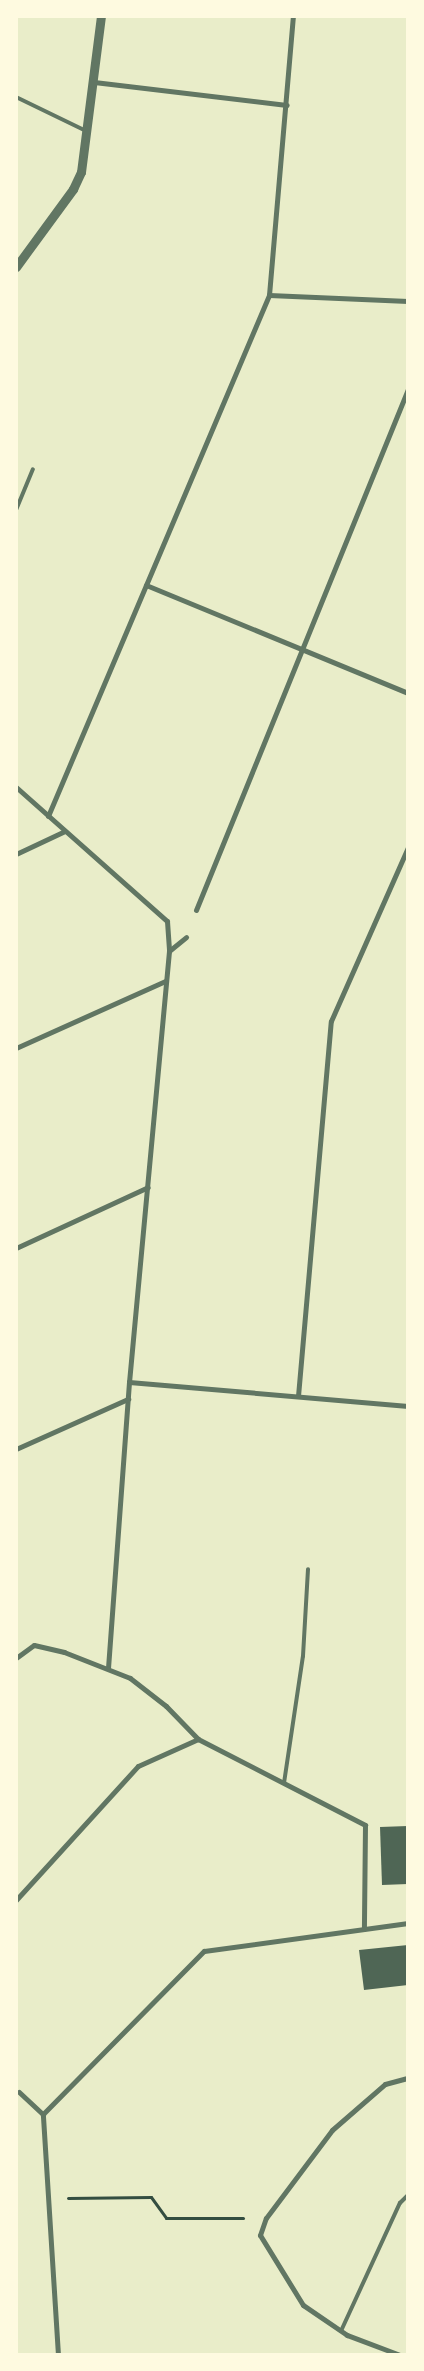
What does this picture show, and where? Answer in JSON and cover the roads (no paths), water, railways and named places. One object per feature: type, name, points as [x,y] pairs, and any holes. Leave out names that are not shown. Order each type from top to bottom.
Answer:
[{"type":"street","points":[[16,267],[73,189],[81,172],[88,132],[101,16]]},
{"type":"street","points":[[48,816],[269,295],[287,105],[293,16]]},
{"type":"street","points":[[94,82],[287,105]]},
{"type":"street","points":[[269,295],[408,301]]},
{"type":"street","points":[[196,910],[304,650],[408,389]]},
{"type":"street","points":[[146,585],[408,693]]},
{"type":"street","points":[[16,787],[167,921],[169,951],[129,1382],[108,1668]]},
{"type":"street","points":[[16,854],[65,831]]},
{"type":"street","points":[[298,1396],[331,1021],[408,847]]},
{"type":"street","points":[[169,951],[186,937]]},
{"type":"street","points":[[16,1048],[165,981]]},
{"type":"street","points":[[16,1248],[148,1187]]},
{"type":"street","points":[[129,1382],[408,1406]]},
{"type":"street","points":[[16,1449],[128,1399]]},
{"type":"street","points":[[16,1658],[34,1645],[108,1668],[130,1678],[145,1689],[198,1739],[365,1825],[364,1929]]},
{"type":"street","points":[[16,1900],[138,1766],[198,1739]]},
{"type":"street","points":[[43,2114],[204,1951],[408,1923]]},
{"type":"street","points":[[400,2355],[341,2331],[303,2305],[260,2235],[266,2218],[332,2130],[385,2084],[408,2078]]},
{"type":"street","points":[[20,2092],[43,2114],[50,2198],[58,2355]]},
{"type":"lane","points":[[16,97],[88,132]]},
{"type":"lane","points":[[16,510],[33,469]]},
{"type":"lane","points":[[284,1783],[303,1656],[308,1568]]},
{"type":"lane","points":[[341,2331],[400,2203],[408,2195]]}]
